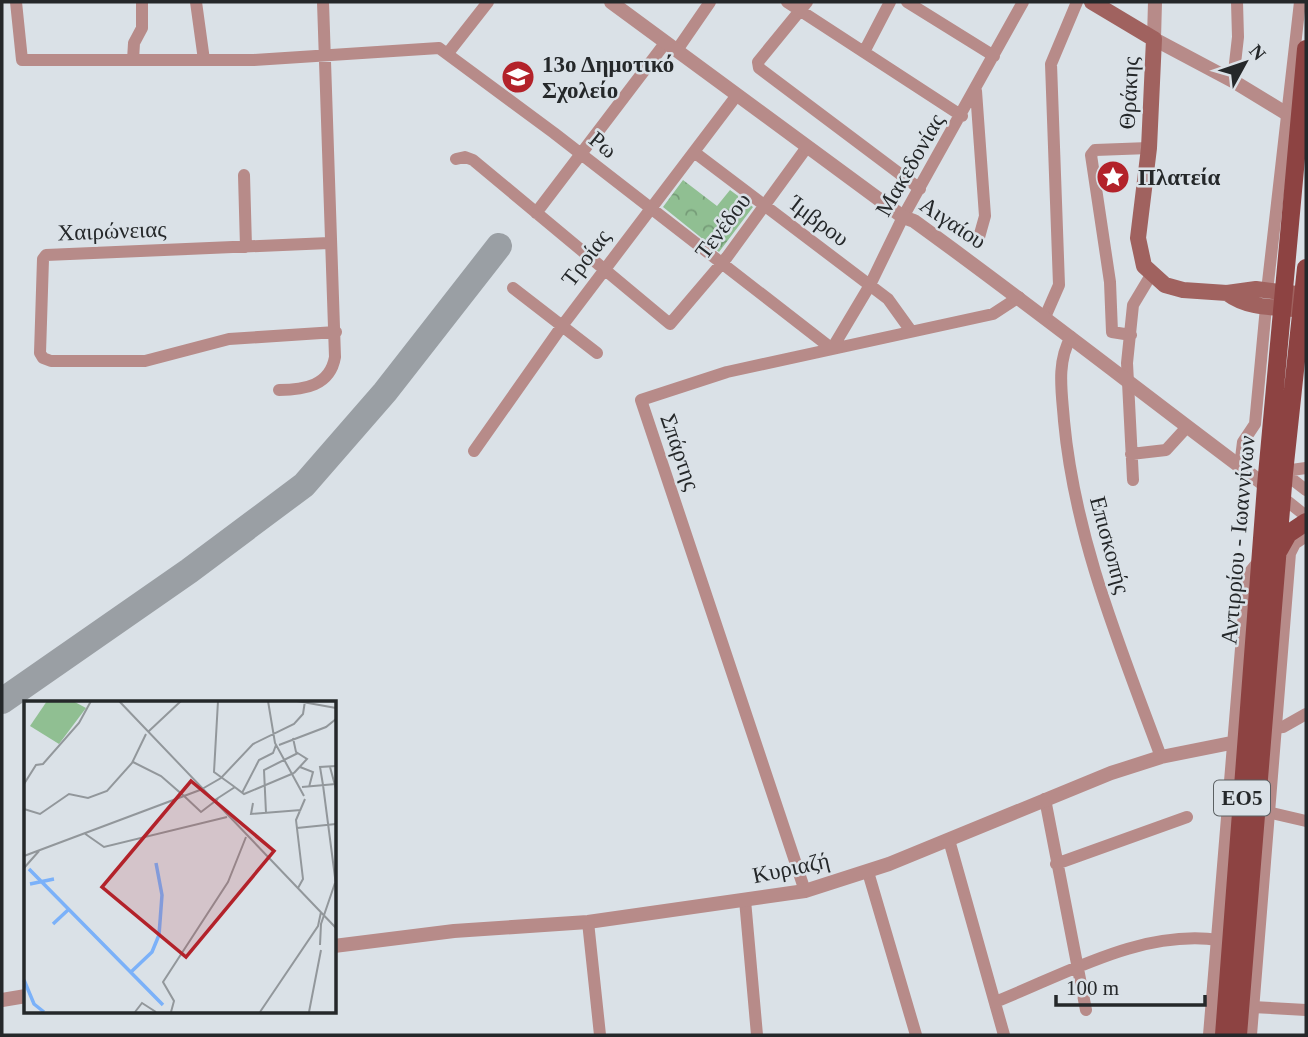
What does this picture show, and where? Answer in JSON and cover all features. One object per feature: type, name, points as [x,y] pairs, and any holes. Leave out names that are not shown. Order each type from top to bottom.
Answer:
[{"type":"main road","points":[[1092,2],[1154,39]]},
{"type":"main road","name":"Θράκης","points":[[1151,275],[1140,256],[1138,238],[1149,148],[1154,39]]},
{"type":"main road","name":"Αντιρρίου - Ιωαννίνων","points":[[1225,1028],[1278,553],[1298,301],[1292,117],[1306,49]]},
{"type":"main road","name":"Αντιρρίου - Ιωαννίνων","points":[[1238,1035],[1266,486],[1306,268]]},
{"type":"main road","points":[[1151,275],[1165,285],[1183,290],[1298,301]]},
{"type":"main road","points":[[1278,553],[1288,534],[1306,522]]},
{"type":"main road","points":[[1230,800],[1262,861]]},
{"type":"main road","points":[[1244,954],[1258,933]]},
{"type":"main road","points":[[1212,1035],[1225,1028]]},
{"type":"street","name":"Ρω","points":[[16,2],[22,60],[323,57],[428,47],[448,53],[832,348]]},
{"type":"street","points":[[133,60],[134,43],[142,28],[142,2]]},
{"type":"street","points":[[196,2],[204,60]]},
{"type":"street","points":[[279,390],[313,386],[328,375],[334,364],[336,332],[329,243],[323,2]]},
{"type":"street","points":[[448,53],[488,2]]},
{"type":"street","name":"Αιγαίου","points":[[611,2],[903,217],[914,220],[1019,297],[1266,486]]},
{"type":"street","points":[[536,213],[710,2]]},
{"type":"street","points":[[787,2],[804,7],[864,52],[961,116]]},
{"type":"street","points":[[864,52],[890,2]]},
{"type":"street","points":[[907,2],[994,56]]},
{"type":"street","name":"Μακεδονίας","points":[[832,348],[870,285],[903,217],[976,91],[1023,2]]},
{"type":"street","points":[[1045,317],[1059,285],[1051,64],[1077,2]]},
{"type":"street","points":[[1155,2],[1154,39],[1233,81],[1292,117]]},
{"type":"street","points":[[1233,81],[1238,37],[1237,2]]},
{"type":"street","points":[[1240,466],[1243,442],[1255,424],[1266,299],[1292,117],[1300,2]]},
{"type":"street","points":[[804,7],[758,62],[759,68],[920,189]]},
{"type":"street","points":[[976,91],[985,216],[978,241]]},
{"type":"street","name":"Τροίας","points":[[474,451],[562,326],[737,95]]},
{"type":"street","name":"Τενέδου","points":[[604,270],[666,323],[672,323],[721,265],[807,146]]},
{"type":"street","points":[[1131,335],[1112,332],[1110,282],[1091,155],[1095,150],[1149,148]]},
{"type":"street","name":"Ίμβρου","points":[[694,152],[870,285],[894,305],[911,331]]},
{"type":"street","points":[[456,159],[465,157],[473,160],[604,270]]},
{"type":"street","points":[[244,175],[246,247]]},
{"type":"street","name":"Χαιρώνειας","points":[[329,243],[46,255],[43,260],[41,356],[51,361],[145,361],[229,339],[336,332]]},
{"type":"street","points":[[1133,480],[1128,383],[1133,305],[1151,275]]},
{"type":"street","points":[[513,288],[597,353]]},
{"type":"street","name":"Σπάρτης","points":[[805,891],[640,402],[645,397],[727,372],[993,314],[1019,297]]},
{"type":"street","name":"Επισκοπής","points":[[1070,338],[1064,351],[1060,380],[1067,455],[1082,531],[1097,586],[1161,757]]},
{"type":"street","points":[[1131,454],[1166,450],[1187,427]]},
{"type":"street","points":[[1284,472],[1306,468]]},
{"type":"street","points":[[1284,472],[1306,490]]},
{"type":"street","points":[[1282,498],[1306,516]]},
{"type":"street","points":[[1250,1035],[1289,553],[1293,544],[1306,535]]},
{"type":"street","points":[[1212,1035],[1248,576],[1261,560]]},
{"type":"street","points":[[1274,728],[1306,714]]},
{"type":"street","name":"Κυριαζή","points":[[336,946],[454,931],[588,922],[805,891],[868,872],[1045,799],[1161,757],[1236,742]]},
{"type":"street","points":[[1045,799],[1086,1010]]},
{"type":"street","points":[[1267,811],[1306,821]]},
{"type":"street","points":[[1056,864],[1187,817]]},
{"type":"street","points":[[949,840],[1004,1035]]},
{"type":"street","points":[[868,872],[916,1035]]},
{"type":"street","points":[[746,900],[757,1035]]},
{"type":"street","points":[[588,922],[600,1035]]},
{"type":"street","points":[[995,1002],[1158,940],[1186,937],[1219,940]]},
{"type":"street","points":[[2,1000],[24,996]]},
{"type":"street","points":[[1252,1007],[1306,1010]]},
{"type":"green space","points":[[683,180],[717,206],[730,190],[753,207],[719,252],[663,207]]},
{"type":"taxiway","points":[[2,701],[189,571],[304,485],[385,392],[499,246]]},
{"type":"place","name":"13ο Δημοτικό Σχολείο","points":[[518,77]]},
{"type":"place","name":"Πλατεία","points":[[1113,177]]}]
